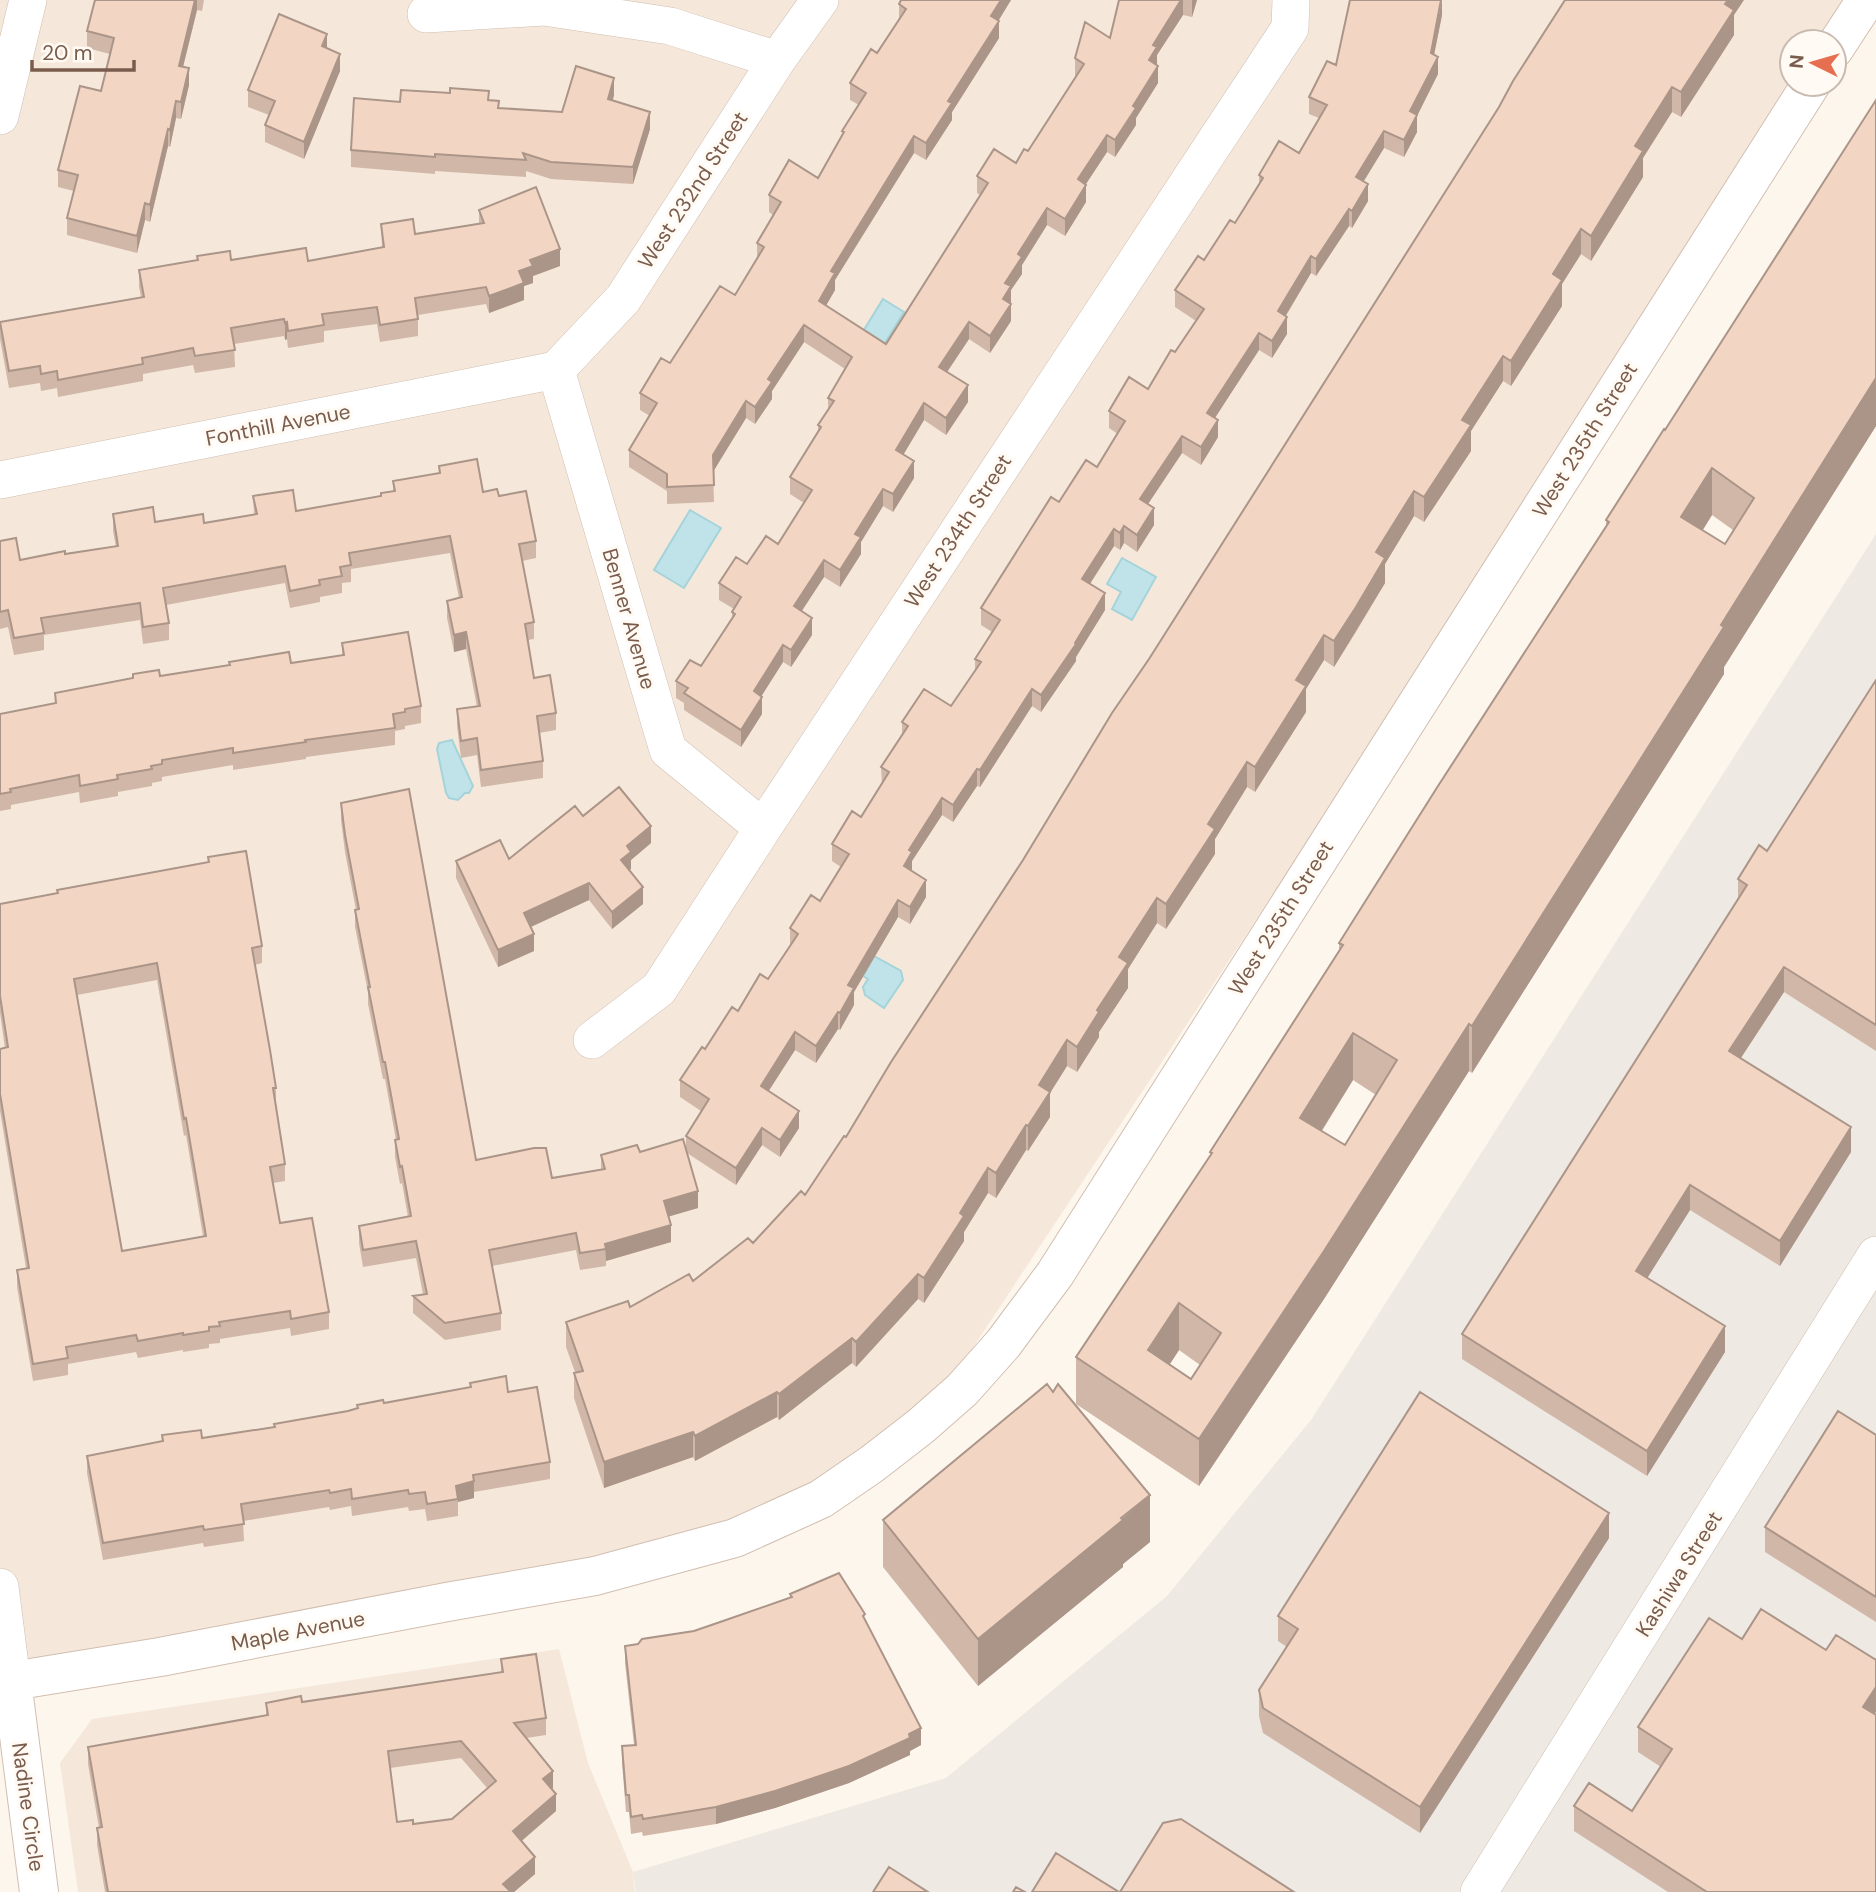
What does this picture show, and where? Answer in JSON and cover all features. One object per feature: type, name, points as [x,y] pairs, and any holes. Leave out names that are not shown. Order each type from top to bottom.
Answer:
[{"type":"street","points":[[0,116],[28,0]]},
{"type":"street","name":"West 232nd Street","points":[[556,370],[623,299],[777,60],[820,0]]},
{"type":"street","name":"West 234th Street","points":[[592,1040],[659,989],[1290,28],[1291,0]]},
{"type":"street","points":[[1848,28],[1866,0]]},
{"type":"street","points":[[426,14],[544,8],[670,26],[777,60]]},
{"type":"street","name":"West 235th Street","points":[[595,1576],[735,1538],[821,1499],[921,1426],[962,1390],[1003,1344],[1062,1262],[1802,98]]},
{"type":"street","name":"Benner Avenue","points":[[556,370],[668,750],[763,828]]},
{"type":"street","name":"Fonthill Avenue","points":[[0,480],[556,370]]},
{"type":"street","name":"Kashiwa Street","points":[[1479,1892],[1876,1255]]},
{"type":"street","name":"Maple Avenue","points":[[6,1682],[160,1657],[595,1576]]},
{"type":"street","points":[[0,1587],[6,1682]]},
{"type":"street","name":"Nadine Circle","points":[[6,1682],[39,1892]]},
{"type":"shaded area","points":[[0,0],[1864,0],[1844,28],[1778,28],[1778,98],[1800,98],[921,1426],[821,1499],[447,1602],[0,1677]]},
{"type":"shaded area","points":[[1876,534],[1876,1892],[636,1892],[633,1872],[946,1778],[1167,1596],[1311,1420]]},
{"type":"shaded area","points":[[559,1649],[588,1763],[633,1872],[635,1892],[78,1892],[60,1763],[92,1719]]},
{"type":"water","points":[[883,299],[904,312],[880,351],[859,338]]},
{"type":"water","points":[[690,510],[721,528],[684,588],[654,570]]},
{"type":"water","points":[[1122,558],[1156,577],[1132,620],[1112,609],[1121,592],[1107,584]]},
{"type":"water","points":[[452,740],[473,786],[469,793],[465,793],[458,800],[449,798],[446,793],[437,749],[439,743]]},
{"type":"water","points":[[874,956],[901,971],[903,980],[884,1008],[865,995],[863,987],[868,979],[863,976]]},
{"type":"building","points":[[95,0],[195,0],[179,66],[189,68],[181,102],[176,101],[150,205],[145,203],[137,236],[67,218],[78,175],[58,170],[80,86],[101,91],[114,38],[87,31]]},
{"type":"building","points":[[901,0],[1001,0],[991,16],[999,21],[948,101],[952,103],[926,143],[914,136],[831,271],[835,273],[819,301],[886,344],[988,183],[977,176],[994,149],[1016,163],[1024,149],[1028,151],[1084,64],[1075,58],[1085,22],[1110,38],[1119,0],[1181,0],[1153,45],[1157,47],[1149,60],[1158,66],[1133,106],[1136,108],[1115,140],[1107,135],[1078,179],[1086,185],[1065,219],[1047,208],[1018,254],[1022,257],[1005,283],[1011,286],[1003,299],[1011,304],[990,336],[969,322],[939,367],[968,385],[946,418],[924,403],[896,450],[914,461],[893,494],[883,489],[855,534],[861,537],[840,570],[824,560],[794,606],[812,618],[791,650],[783,645],[754,691],[762,697],[741,730],[684,693],[688,688],[676,681],[690,660],[701,666],[735,614],[732,612],[741,597],[719,583],[736,557],[747,564],[766,536],[778,544],[812,490],[790,477],[821,427],[818,425],[834,401],[828,398],[852,357],[804,325],[768,379],[772,382],[755,407],[746,401],[713,455],[714,485],[667,487],[667,474],[629,450],[657,403],[640,393],[661,358],[670,363],[720,286],[735,295],[764,247],[757,243],[781,202],[769,195],[789,160],[818,178],[844,132],[842,131],[866,93],[850,83],[871,49],[877,53],[906,9],[899,4]]},
{"type":"building","points":[[1350,0],[1441,0],[1431,53],[1438,57],[1410,111],[1417,115],[1404,140],[1384,131],[1356,177],[1368,184],[1352,211],[1349,209],[1316,259],[1311,256],[1278,311],[1287,317],[1272,341],[1259,333],[1207,413],[1218,420],[1201,447],[1182,436],[1140,499],[1154,508],[1137,535],[1124,526],[1120,533],[1114,529],[1082,579],[1105,593],[1076,644],[1041,695],[1032,689],[980,770],[977,769],[953,805],[942,798],[909,850],[912,852],[904,866],[926,880],[910,907],[898,900],[848,985],[854,988],[840,1013],[838,1012],[816,1046],[795,1032],[761,1086],[799,1111],[780,1140],[762,1128],[736,1168],[686,1136],[709,1099],[680,1080],[702,1047],[705,1049],[732,1007],[738,1011],[760,974],[768,979],[798,934],[790,928],[811,895],[820,901],[849,854],[832,844],[852,811],[861,817],[889,772],[881,767],[908,726],[902,722],[924,689],[951,706],[981,662],[975,659],[1000,620],[981,608],[1051,497],[1059,502],[1086,460],[1097,467],[1125,421],[1109,411],[1129,377],[1148,389],[1171,350],[1175,352],[1204,309],[1175,290],[1198,256],[1204,260],[1230,220],[1235,223],[1263,178],[1259,175],[1279,141],[1299,153],[1327,105],[1309,97],[1327,61],[1336,65]]},
{"type":"building","points":[[1565,0],[1728,0],[1725,4],[1734,10],[1681,92],[1672,87],[1635,146],[1643,151],[1591,236],[1581,229],[1553,274],[1562,280],[1511,361],[1503,356],[1462,420],[1471,425],[1424,497],[1414,491],[1376,552],[1385,558],[1334,641],[1324,635],[1296,680],[1306,686],[1255,767],[1247,762],[1208,824],[1215,829],[1166,904],[1157,898],[1119,957],[1128,963],[1097,1010],[1099,1012],[1077,1047],[1067,1040],[1039,1085],[1050,1092],[1028,1126],[1026,1125],[996,1173],[988,1168],[960,1213],[964,1216],[924,1278],[918,1274],[856,1342],[852,1338],[779,1394],[777,1392],[695,1436],[693,1432],[604,1462],[574,1373],[583,1371],[566,1322],[628,1301],[630,1307],[689,1274],[693,1281],[748,1238],[753,1243],[801,1191],[805,1195],[844,1136],[846,1137],[891,1062],[1023,860],[1112,713],[1149,659]]},
{"type":"building","points":[[279,14],[327,34],[322,46],[340,54],[304,142],[265,125],[275,101],[248,90]]},
{"type":"building","points":[[576,66],[614,78],[608,99],[650,112],[633,167],[551,162],[523,153],[526,160],[435,154],[435,157],[351,150],[354,98],[400,102],[401,90],[450,93],[450,88],[489,91],[488,100],[499,101],[498,108],[562,112]]},
{"type":"building","points":[[1876,100],[1876,378],[1721,625],[1724,627],[1472,1026],[1469,1024],[1324,1251],[1199,1439],[1076,1357],[1212,1153],[1210,1152],[1343,945],[1339,943]],"holes":[[[1712,468],[1754,498],[1725,544],[1681,517]],[[1353,1033],[1397,1060],[1345,1145],[1300,1118]],[[1179,1303],[1221,1333],[1191,1379],[1148,1350]]]},
{"type":"building","points":[[536,187],[560,249],[530,260],[533,266],[519,271],[524,283],[489,296],[486,287],[415,298],[418,319],[380,325],[377,307],[322,314],[324,325],[288,331],[284,319],[231,328],[235,350],[195,356],[193,348],[142,358],[143,364],[58,380],[57,371],[41,374],[40,366],[9,371],[0,322],[144,297],[139,270],[198,260],[197,256],[230,251],[231,260],[306,248],[308,261],[384,247],[381,224],[413,219],[415,234],[484,223],[479,210]]},
{"type":"building","points":[[477,459],[483,492],[497,489],[499,496],[526,491],[536,541],[519,544],[534,622],[525,624],[534,678],[550,675],[556,713],[537,716],[543,761],[481,770],[477,738],[461,741],[457,709],[480,706],[466,632],[454,635],[447,601],[462,597],[450,536],[349,553],[351,565],[340,567],[342,576],[319,580],[320,585],[290,591],[285,566],[163,588],[169,623],[143,627],[140,603],[41,618],[44,633],[14,638],[8,610],[0,612],[0,541],[16,538],[20,560],[65,551],[65,554],[118,546],[113,514],[153,507],[155,522],[203,514],[204,523],[257,514],[253,496],[293,490],[296,511],[381,496],[381,493],[395,491],[393,481],[440,473],[439,466]]},
{"type":"building","points":[[408,632],[421,706],[393,714],[395,728],[233,753],[233,748],[162,760],[162,764],[151,766],[152,769],[117,775],[118,779],[80,786],[79,775],[10,789],[11,792],[0,794],[0,714],[56,703],[55,693],[133,678],[133,674],[159,670],[160,676],[289,652],[291,663],[344,655],[342,643]]},
{"type":"building","points":[[1876,680],[1876,1025],[1784,967],[1729,1051],[1851,1127],[1780,1241],[1690,1185],[1636,1271],[1725,1326],[1647,1451],[1462,1334],[1747,885],[1738,879],[1759,845],[1767,851]]},
{"type":"building","points":[[619,787],[651,826],[627,846],[631,852],[621,860],[643,887],[612,912],[589,883],[524,913],[534,934],[498,950],[456,861],[500,840],[509,859],[575,806],[583,816]]},
{"type":"building","points":[[409,789],[476,1160],[546,1148],[552,1178],[605,1169],[601,1155],[637,1145],[640,1152],[683,1139],[698,1191],[664,1201],[671,1225],[605,1244],[606,1249],[580,1253],[576,1233],[489,1250],[501,1313],[445,1323],[413,1296],[427,1294],[416,1241],[363,1250],[359,1226],[411,1216],[395,1140],[399,1139],[385,1062],[368,987],[355,910],[359,909],[341,803]]},
{"type":"building","points":[[246,851],[262,946],[252,948],[276,1088],[273,1088],[285,1164],[270,1167],[280,1223],[312,1218],[329,1312],[291,1319],[290,1311],[219,1322],[220,1326],[209,1327],[209,1331],[138,1341],[136,1335],[66,1347],[68,1358],[33,1364],[17,1270],[29,1268],[0,1094],[0,1049],[8,1047],[0,996],[0,904],[58,893],[57,890],[209,862],[208,857]],"holes":[[[157,963],[184,1119],[186,1118],[206,1236],[122,1251],[74,979]]]},
{"type":"building","points":[[506,1376],[508,1392],[537,1387],[550,1462],[473,1475],[474,1481],[456,1486],[458,1499],[427,1504],[425,1492],[409,1494],[408,1490],[352,1499],[351,1489],[330,1493],[329,1490],[241,1504],[244,1524],[204,1530],[203,1526],[103,1543],[87,1456],[163,1441],[162,1435],[201,1430],[202,1438],[275,1427],[274,1424],[348,1411],[358,1408],[357,1405],[383,1400],[384,1403],[471,1387],[470,1383]]},
{"type":"building","points":[[1047,1384],[1053,1392],[1058,1384],[1150,1495],[978,1639],[883,1520]]},
{"type":"building","points":[[1420,1392],[1609,1513],[1420,1807],[1263,1708],[1259,1690],[1298,1629],[1278,1616]]},
{"type":"building","points":[[1838,1411],[1876,1435],[1876,1597],[1765,1527]]},
{"type":"building","points":[[839,1573],[865,1614],[863,1616],[921,1728],[909,1734],[910,1738],[849,1766],[775,1791],[716,1807],[643,1819],[642,1815],[631,1817],[629,1795],[626,1795],[622,1746],[636,1745],[625,1646],[638,1644],[642,1639],[694,1631],[792,1597],[790,1594]]},
{"type":"building","points":[[1761,1609],[1826,1650],[1836,1635],[1876,1660],[1876,1687],[1863,1707],[1876,1715],[1876,1892],[1707,1892],[1574,1806],[1589,1783],[1632,1811],[1672,1749],[1638,1727],[1709,1618],[1742,1639]]},
{"type":"building","points":[[536,1654],[546,1718],[514,1723],[553,1771],[543,1779],[556,1794],[513,1831],[535,1857],[503,1884],[511,1892],[108,1892],[97,1828],[102,1827],[88,1747],[268,1715],[266,1703],[301,1696],[302,1702],[503,1672],[501,1659]],"holes":[[[461,1741],[496,1781],[452,1819],[413,1824],[413,1820],[397,1822],[388,1751]]]},
{"type":"building","points":[[1181,1819],[1294,1892],[1120,1892],[1163,1823]]},
{"type":"building","points":[[1056,1853],[1119,1892],[1032,1892]]},
{"type":"building","points":[[889,1867],[928,1892],[873,1892]]}]
